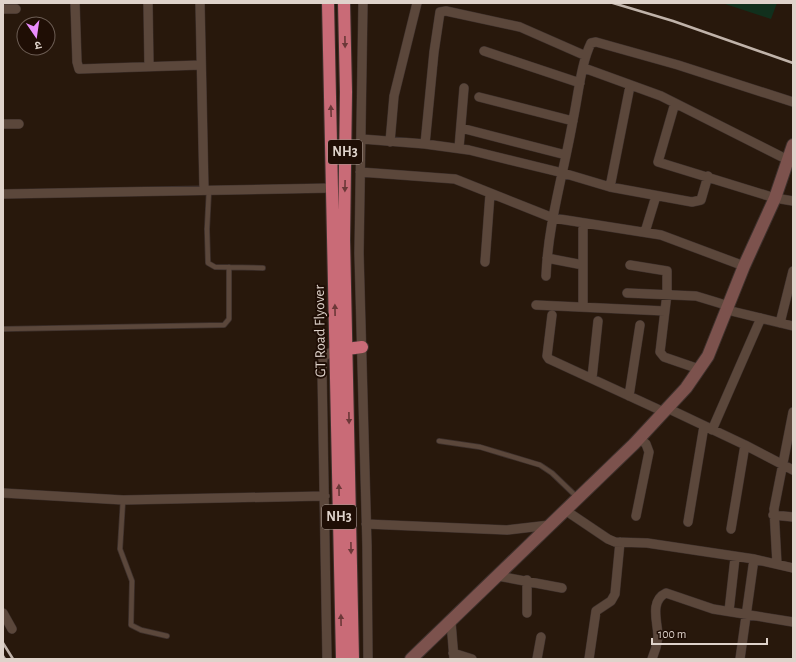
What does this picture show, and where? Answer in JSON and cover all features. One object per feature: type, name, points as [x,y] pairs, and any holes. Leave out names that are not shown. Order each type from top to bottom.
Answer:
[{"type":"highway","name":"GT Road Flyover","points":[[328,3],[333,188],[342,349],[353,659]]},
{"type":"highway","name":"GT Road Flyover","points":[[342,659],[342,349],[346,92],[344,3]]},
{"type":"highway","points":[[342,349],[362,347]]},
{"type":"street","points":[[75,3],[77,65],[80,68],[201,65]]},
{"type":"street","points":[[148,3],[149,66]]},
{"type":"street","points":[[200,3],[206,190]]},
{"type":"street","points":[[363,3],[359,253],[368,659]]},
{"type":"street","points":[[390,142],[394,96],[417,3]]},
{"type":"street","points":[[3,9],[16,9]]},
{"type":"street","points":[[425,144],[434,52],[440,12],[446,11],[520,27],[586,56]]},
{"type":"street","points":[[546,276],[548,238],[563,173],[580,83],[586,56],[591,42],[596,42],[678,66],[793,102]]},
{"type":"street","points":[[484,51],[580,83]]},
{"type":"street","points":[[584,68],[675,103],[788,160]]},
{"type":"street","points":[[610,187],[630,86]]},
{"type":"street","points":[[459,148],[464,88]]},
{"type":"street","points":[[479,97],[573,121]]},
{"type":"street","points":[[675,103],[658,162],[708,176],[775,198],[793,201]]},
{"type":"street","points":[[3,124],[19,124]]},
{"type":"street","points":[[461,128],[566,155]]},
{"type":"street","points":[[362,139],[459,148],[563,173],[610,187],[692,202],[699,202],[708,176]]},
{"type":"street","points":[[410,659],[451,622],[578,498],[639,438],[686,388],[708,356],[744,266],[775,198],[793,145]]},
{"type":"street","points":[[360,172],[455,179],[553,218],[583,224],[645,232],[672,238],[744,266]]},
{"type":"street","points":[[3,194],[333,188]]},
{"type":"street","points":[[485,262],[490,194]]},
{"type":"street","points":[[645,232],[656,196]]},
{"type":"street","points":[[583,224],[583,307]]},
{"type":"street","points":[[546,258],[583,265]]},
{"type":"street","points":[[630,265],[667,271],[667,294],[661,355],[699,369]]},
{"type":"street","points":[[780,323],[793,271]]},
{"type":"street","points":[[627,293],[667,294],[707,298],[728,308],[793,326]]},
{"type":"street","points":[[536,305],[665,311]]},
{"type":"street","points":[[552,315],[548,358],[629,396],[708,428],[793,470]]},
{"type":"street","points":[[688,522],[708,428],[761,318]]},
{"type":"street","points":[[592,378],[598,322]]},
{"type":"street","points":[[629,396],[640,325]]},
{"type":"street","points":[[327,659],[323,358],[342,349]]},
{"type":"street","points":[[777,564],[773,515],[793,412]]},
{"type":"street","points":[[636,516],[649,452],[646,444],[639,438]]},
{"type":"street","points":[[731,529],[745,445]]},
{"type":"street","points":[[3,493],[123,500],[325,496]]},
{"type":"street","points":[[565,510],[608,539],[620,542],[647,543],[735,558],[754,559],[793,568]]},
{"type":"street","points":[[773,515],[793,517]]},
{"type":"street","points":[[366,524],[507,530],[550,525]]},
{"type":"street","points":[[589,659],[596,611],[611,601],[616,594],[620,542]]},
{"type":"street","points":[[729,611],[735,558]]},
{"type":"street","points":[[740,659],[754,559]]},
{"type":"street","points":[[498,576],[527,580],[562,588]]},
{"type":"street","points":[[527,580],[527,613]]},
{"type":"street","points":[[652,659],[656,650],[658,635],[655,610],[663,594],[669,593],[713,609],[793,622]]},
{"type":"street","points":[[3,613],[12,628]]},
{"type":"street","points":[[451,622],[453,656],[472,659]]},
{"type":"street","points":[[536,659],[541,637]]},
{"type":"lane","points":[[206,190],[208,264],[215,266],[263,268]]},
{"type":"lane","points":[[3,329],[224,325],[229,319],[229,267]]},
{"type":"lane","points":[[439,441],[492,450],[545,467],[578,498]]},
{"type":"lane","points":[[123,500],[120,548],[132,581],[131,625],[141,630],[167,636]]},
{"type":"green space","points":[[722,3],[777,3],[771,19]]},
{"type":"railway","points":[[613,3],[673,21],[793,63]]},
{"type":"railway","points":[[3,643],[13,659]]}]
